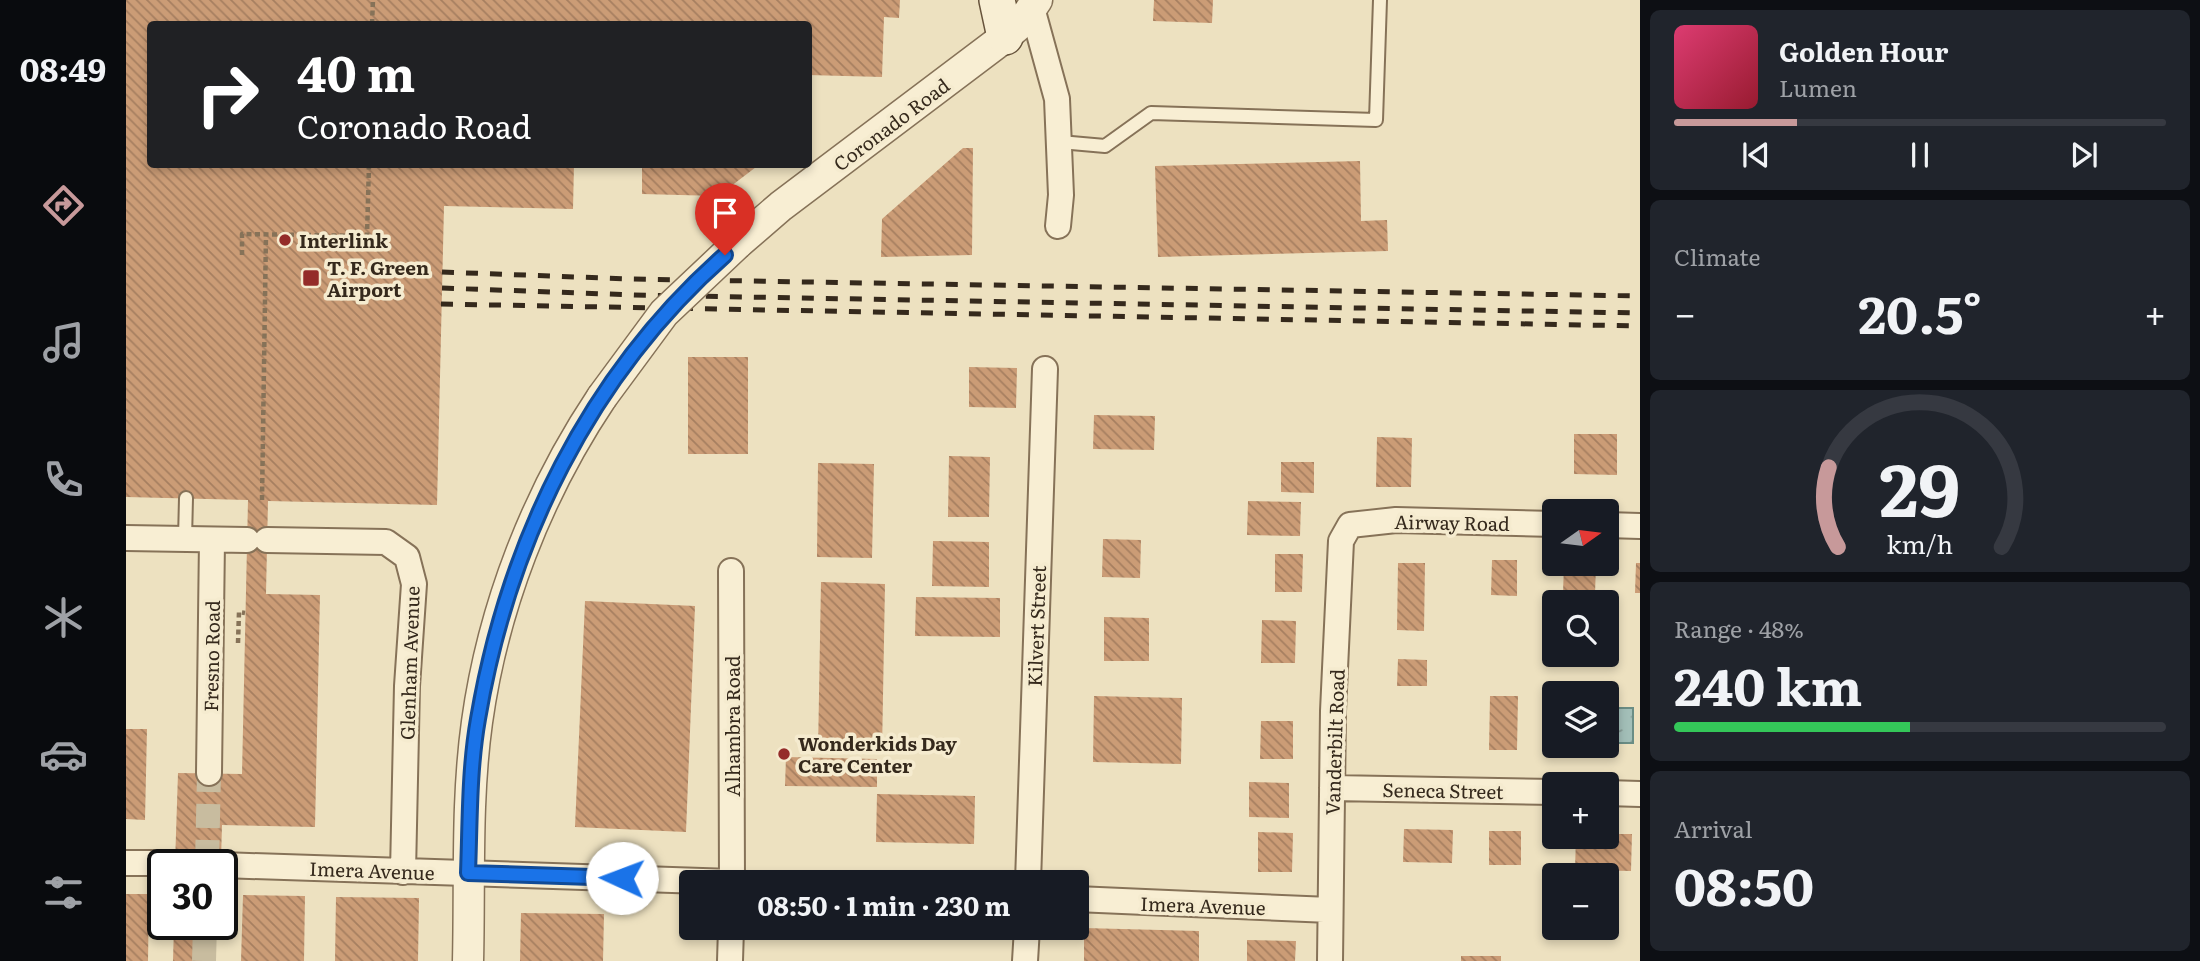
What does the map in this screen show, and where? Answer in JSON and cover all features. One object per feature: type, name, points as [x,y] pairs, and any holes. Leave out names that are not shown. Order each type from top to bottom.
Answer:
[{"type":"main road","points":[[997,0],[1005,37]]},
{"type":"street","name":"Coronado Road","points":[[468,961],[468,873],[477,721],[513,572],[548,490],[602,397],[664,313],[737,244],[781,206],[1005,37],[1022,22],[1034,4]]},
{"type":"street","points":[[1034,4],[1057,99],[1060,142],[1058,226]]},
{"type":"street","name":"Kilvert Street","points":[[1028,870],[1045,369]]},
{"type":"street","name":"Airway Road","points":[[1350,524],[1396,520],[1542,524]]},
{"type":"street","name":"Vanderbilt Road","points":[[1330,961],[1332,788],[1341,541],[1350,524]]},
{"type":"street","points":[[1619,525],[1640,526]]},
{"type":"street","name":"Glenham Avenue","points":[[126,538],[386,542],[408,557],[414,584],[407,686],[402,872]]},
{"type":"street","name":"Fresno Road","points":[[209,774],[212,540]]},
{"type":"street","name":"Alhambra Road","points":[[731,570],[732,870]]},
{"type":"street","name":"Seneca Street","points":[[1332,788],[1542,792]]},
{"type":"street","points":[[1619,793],[1640,794]]},
{"type":"street","points":[[126,863],[147,863]]},
{"type":"street","name":"Imera Avenue","points":[[238,866],[679,880]]},
{"type":"street","name":"Imera Avenue","points":[[1089,900],[1330,910]]},
{"type":"street","points":[[730,961],[731,940]]},
{"type":"street","points":[[1025,961],[1026,940]]},
{"type":"lane","points":[[1060,142],[1105,146],[1151,113],[1376,120],[1380,0]]},
{"type":"lane","points":[[185,539],[186,498]]},
{"type":"path","points":[[372,21],[373,0]]},
{"type":"path","points":[[242,255],[242,234],[367,236],[369,168]]},
{"type":"path","points":[[262,500],[266,233]]},
{"type":"water","points":[[1619,708],[1633,708],[1633,743],[1619,743]]},
{"type":"building","name":"Interlink","points":[[126,0],[900,0],[899,18],[884,17],[882,77],[812,75],[812,21],[147,21],[147,168],[574,168],[573,209],[444,206],[437,505],[268,501],[266,594],[320,595],[315,827],[222,825],[221,849],[175,849],[178,773],[242,774],[248,500],[126,497]]},
{"type":"building","points":[[1154,0],[1213,0],[1212,23],[1153,21]]},
{"type":"building","points":[[963,148],[973,148],[972,255],[881,257],[882,219]]},
{"type":"building","points":[[1360,161],[1361,221],[1387,220],[1388,251],[1158,257],[1155,166]]},
{"type":"building","points":[[642,168],[755,168],[718,196],[642,194]]},
{"type":"building","points":[[688,357],[748,357],[748,454],[688,454]]},
{"type":"building","points":[[969,367],[1017,368],[1016,408],[969,407]]},
{"type":"building","points":[[1094,415],[1155,416],[1154,450],[1093,449]]},
{"type":"building","points":[[1574,434],[1617,434],[1617,475],[1574,474]]},
{"type":"building","points":[[1377,437],[1412,438],[1411,487],[1376,487]]},
{"type":"building","points":[[949,456],[990,457],[989,517],[948,517]]},
{"type":"building","points":[[1281,462],[1314,462],[1314,493],[1281,492]]},
{"type":"building","points":[[818,463],[874,464],[872,558],[817,557]]},
{"type":"building","points":[[1248,501],[1301,502],[1300,536],[1247,535]]},
{"type":"building","points":[[1103,539],[1141,540],[1140,578],[1102,577]]},
{"type":"building","points":[[933,541],[989,542],[989,587],[932,586]]},
{"type":"building","points":[[1275,554],[1303,554],[1302,592],[1275,592]]},
{"type":"building","points":[[1492,560],[1517,560],[1517,596],[1491,595]]},
{"type":"building","points":[[1398,563],[1425,563],[1424,631],[1397,630]]},
{"type":"building","points":[[1636,563],[1640,563],[1640,593],[1635,593]]},
{"type":"building","points":[[1564,576],[1596,576],[1595,590],[1563,590]]},
{"type":"building","points":[[821,582],[885,584],[882,752],[818,751]]},
{"type":"building","points":[[916,597],[1000,598],[1000,637],[915,636]]},
{"type":"building","points":[[585,601],[695,606],[686,832],[575,827]]},
{"type":"building","points":[[1104,617],[1149,618],[1149,661],[1104,661]]},
{"type":"building","points":[[1262,620],[1296,621],[1295,663],[1261,663]]},
{"type":"building","points":[[1398,659],[1427,660],[1427,686],[1397,686]]},
{"type":"building","points":[[1094,696],[1182,698],[1181,764],[1093,762]]},
{"type":"building","points":[[1490,696],[1518,696],[1517,750],[1489,750]]},
{"type":"building","points":[[1261,721],[1293,721],[1293,759],[1260,759]]},
{"type":"building","points":[[126,729],[147,729],[145,820],[126,819]]},
{"type":"building","points":[[786,757],[877,759],[877,787],[785,786]]},
{"type":"building","points":[[1249,782],[1289,783],[1289,818],[1249,817]]},
{"type":"building","points":[[877,794],[975,796],[974,844],[876,842]]},
{"type":"building","points":[[1404,829],[1453,830],[1452,863],[1403,862]]},
{"type":"building","points":[[1489,831],[1521,831],[1521,865],[1489,865]]},
{"type":"building","points":[[1258,832],[1293,833],[1292,872],[1258,872]]},
{"type":"building","points":[[1619,834],[1632,834],[1631,871],[1619,871],[1619,863],[1575,863],[1576,849],[1619,849]]},
{"type":"building","points":[[126,894],[147,894],[148,961],[126,961]]},
{"type":"building","points":[[243,895],[305,896],[304,961],[241,961]]},
{"type":"building","points":[[336,897],[419,898],[418,961],[335,961]]},
{"type":"building","points":[[521,913],[604,914],[603,961],[520,961]]},
{"type":"building","points":[[1089,928],[1199,931],[1199,961],[1084,961],[1084,940],[1089,940]]},
{"type":"building","points":[[174,940],[208,940],[207,961],[173,961]]},
{"type":"building","points":[[1247,940],[1296,941],[1295,961],[1247,961]]},
{"type":"building","points":[[1461,956],[1501,956],[1501,961],[1461,961]]},
{"type":"tunnel","points":[[207,849],[209,773]]},
{"type":"tunnel","points":[[204,961],[205,940]]},
{"type":"railway","points":[[442,272],[631,279],[1640,296]]},
{"type":"railway","points":[[442,288],[634,295],[1640,313]]},
{"type":"railway","points":[[441,304],[1640,326]]},
{"type":"place","name":"Interlink","points":[[285,240]]},
{"type":"place","name":"T. F. Green Airport","points":[[311,278]]},
{"type":"place","name":"Wonderkids Day Care Center","points":[[784,754]]},
{"type":"route","points":[[622,878],[468,873],[477,721],[513,572],[548,490],[586,421],[638,344],[664,313],[725,255]]}]
